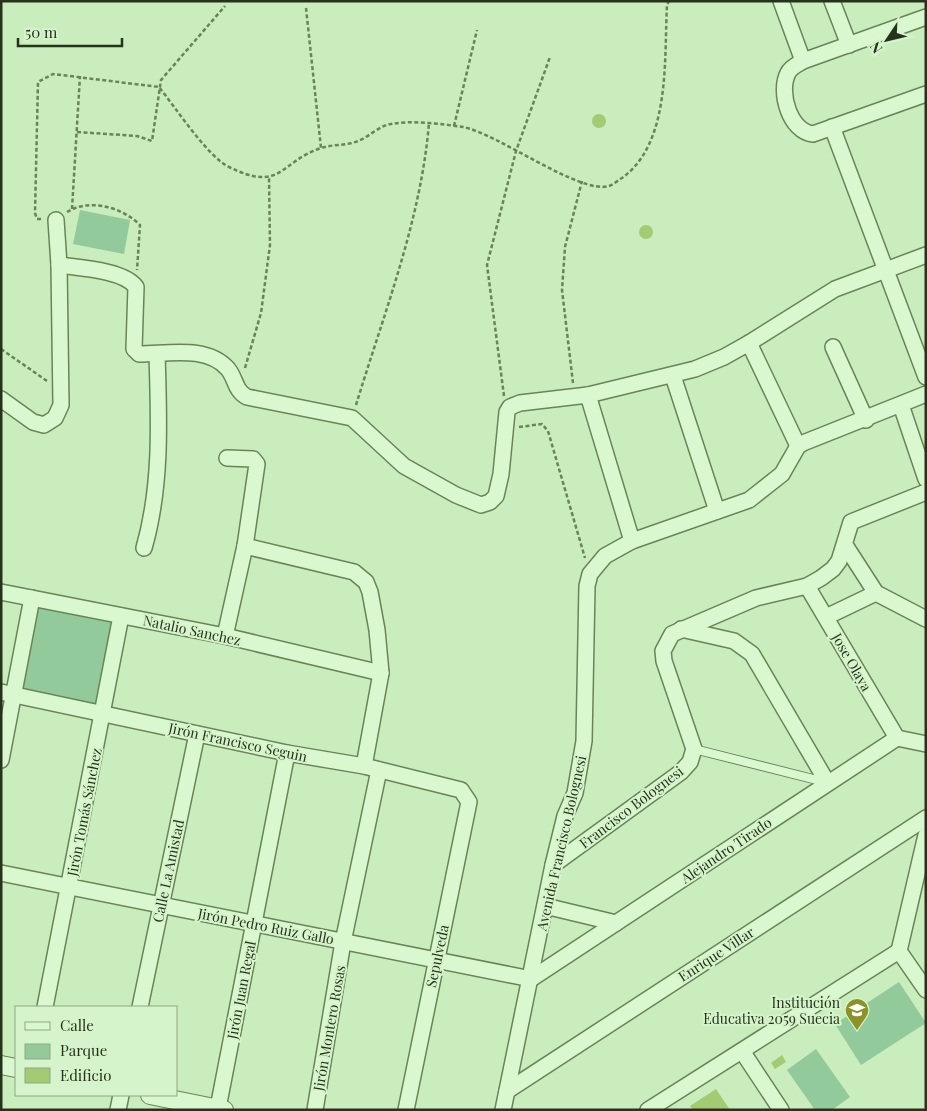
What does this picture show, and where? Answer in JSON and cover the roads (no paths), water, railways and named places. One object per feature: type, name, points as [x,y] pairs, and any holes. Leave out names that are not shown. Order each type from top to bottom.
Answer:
[{"type":"street","points":[[780,1],[803,61]]},
{"type":"street","points":[[832,1],[849,45]]},
{"type":"street","points":[[925,96],[813,134],[806,134],[798,128],[790,114],[786,98],[786,80],[793,67],[803,61],[926,17]]},
{"type":"street","points":[[832,127],[884,271],[926,377]]},
{"type":"street","points":[[1,399],[33,422],[44,425],[55,418],[61,405],[59,265],[56,220]]},
{"type":"street","points":[[59,265],[127,278],[136,287],[134,350],[139,354],[196,353],[209,355],[223,364],[234,378],[240,394],[352,418],[404,466],[456,495],[481,505],[490,502],[496,496],[507,412],[510,407],[520,403],[581,396],[673,376],[724,357],[834,289],[926,255]]},
{"type":"street","points":[[749,343],[798,446]]},
{"type":"street","points":[[833,347],[866,420]]},
{"type":"street","points":[[144,548],[152,518],[158,456],[157,354]]},
{"type":"street","points":[[673,376],[717,511]]},
{"type":"street","points":[[581,396],[632,541],[749,500],[782,474],[798,446],[866,420],[926,394]]},
{"type":"street","points":[[901,405],[926,479]]},
{"type":"street","points":[[225,636],[245,546],[257,464],[253,459],[227,458]]},
{"type":"street","points":[[694,749],[668,674],[663,651],[672,634],[756,598],[807,586],[833,569],[845,545],[849,526],[856,519],[926,492]]},
{"type":"street","name":"Avenida Francisco Bolognesi","points":[[503,1110],[553,865],[565,816],[575,793],[584,741],[587,586],[590,574],[604,556],[632,541]]},
{"type":"street","points":[[845,545],[876,593],[926,619]]},
{"type":"street","points":[[245,546],[354,572],[360,576],[370,592],[377,630],[381,673],[364,766]]},
{"type":"street","name":"Jose Olaya","points":[[807,586],[897,738]]},
{"type":"street","name":"Natalio Sanchez","points":[[1,592],[225,636],[381,673]]},
{"type":"street","points":[[826,618],[876,593]]},
{"type":"street","points":[[1,760],[7,693],[32,598]]},
{"type":"street","name":"Jirón Tomás Sánchez","points":[[45,1006],[122,616]]},
{"type":"street","points":[[681,629],[734,641],[752,654],[827,782]]},
{"type":"street","name":"Jirón Francisco Seguin","points":[[7,693],[287,753],[364,766],[461,790],[469,802]]},
{"type":"street","name":"Calle La Amistad","points":[[140,1006],[197,734]]},
{"type":"street","points":[[897,738],[926,744]]},
{"type":"street","name":"Alejandro Tirado","points":[[530,979],[827,782],[897,738]]},
{"type":"street","name":"Francisco Bolognesi","points":[[553,865],[681,772],[690,762],[694,749]]},
{"type":"street","name":"Jirón Juan Regal","points":[[221,1109],[287,753]]},
{"type":"street","name":"Jirón Montero Rosas","points":[[315,1110],[343,942],[379,770]]},
{"type":"street","name":"Sepulveda","points":[[406,1110],[469,802]]},
{"type":"street","name":"Enrique Villar","points":[[507,1091],[926,818]]},
{"type":"street","points":[[648,1110],[668,1105],[742,1051],[899,951],[926,835]]},
{"type":"street","name":"Jirón Pedro Ruiz Gallo","points":[[1,873],[530,979]]},
{"type":"street","points":[[545,906],[616,923]]},
{"type":"street","points":[[899,951],[926,990]]},
{"type":"street","points":[[742,1051],[781,1110]]},
{"type":"street","points":[[1,1065],[15,1068]]},
{"type":"street","points":[[118,1110],[121,1096]]},
{"type":"street","points":[[155,1096],[221,1109]]},
{"type":"lane","points":[[694,749],[827,782]]},
{"type":"place","name":"Institución Educativa 2059 Suecia","points":[[857,1031]]}]
